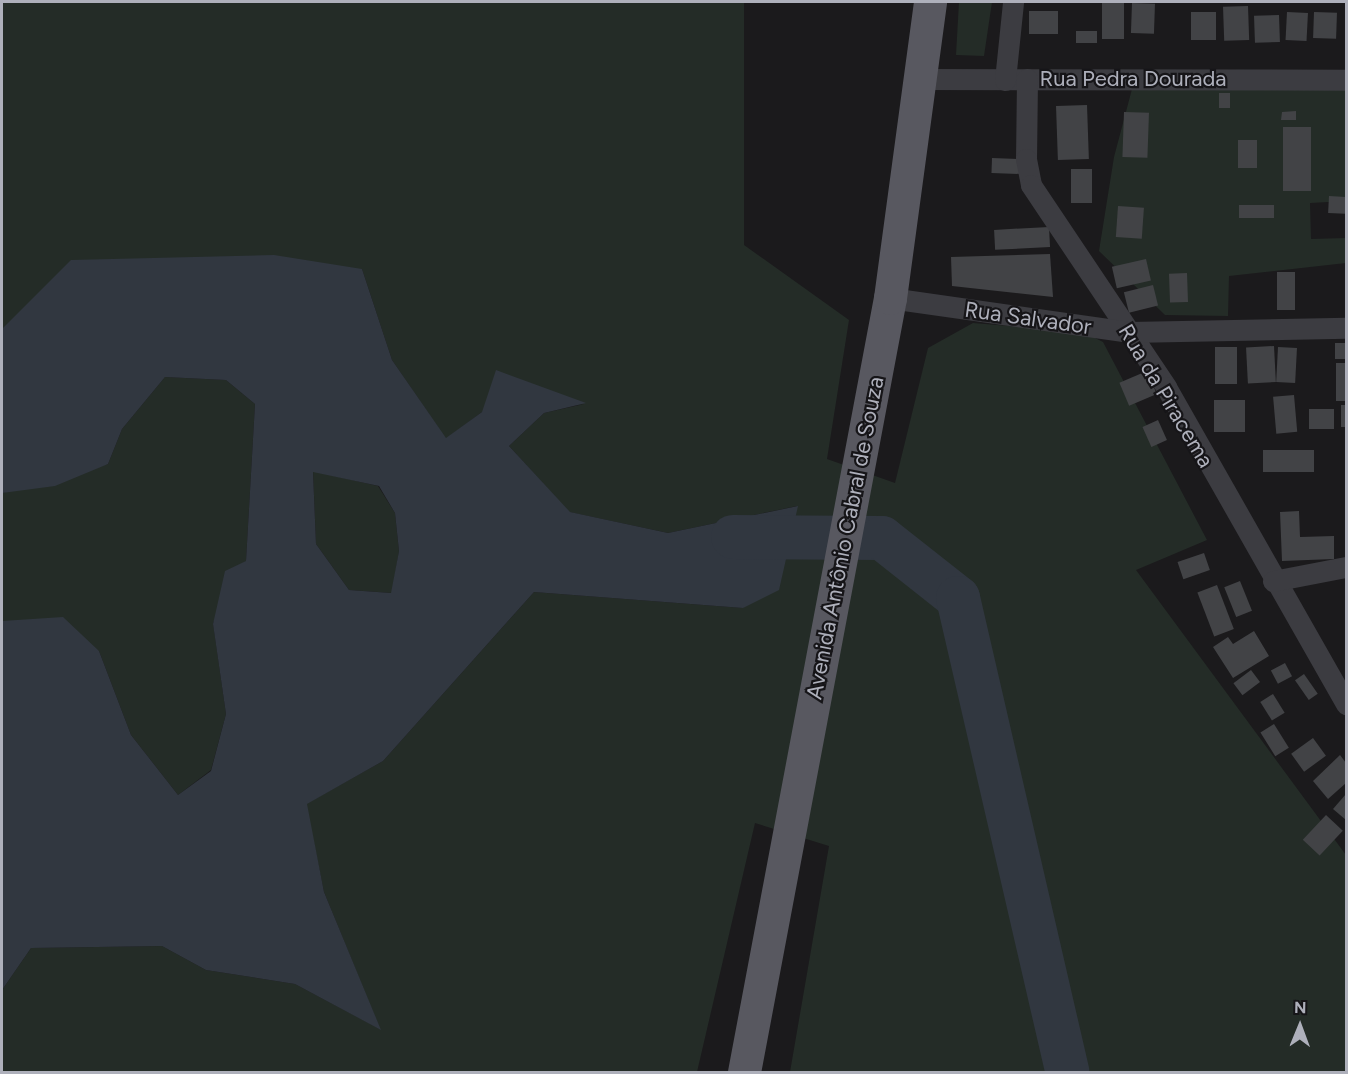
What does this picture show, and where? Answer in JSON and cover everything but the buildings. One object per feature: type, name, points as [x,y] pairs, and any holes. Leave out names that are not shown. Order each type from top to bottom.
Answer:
[{"type":"main road","name":"Avenida Antônio Cabral de Souza","points":[[744,1072],[842,564],[890,298],[930,2]]},
{"type":"street","points":[[1005,80],[1013,2]]},
{"type":"street","name":"Rua Pedra Dourada","points":[[920,79],[1347,80]]},
{"type":"street","name":"Rua da Piracema","points":[[1027,79],[1026,159],[1031,185],[1129,333],[1347,704]]},
{"type":"street","name":"Rua Salvador","points":[[890,298],[1129,333],[1347,328]]},
{"type":"street","points":[[1274,581],[1347,567]]},
{"type":"shaded area","points":[[2,2],[744,2],[744,245],[849,320],[827,459],[895,483],[928,348],[973,323],[1083,332],[1103,342],[1207,540],[1136,570],[1346,855],[1346,1072],[790,1072],[829,846],[755,823],[697,1072],[2,1072],[2,990],[31,948],[162,946],[206,970],[295,984],[380,1029],[324,892],[306,804],[383,761],[534,592],[743,608],[797,506],[668,533],[569,512],[509,446],[544,413],[584,404],[482,412],[446,439],[392,360],[362,269],[2,329]]},
{"type":"shaded area","points":[[959,2],[992,2],[984,56],[956,55]]},
{"type":"shaded area","points":[[1132,89],[1346,90],[1346,201],[1310,203],[1311,239],[1346,238],[1346,263],[1229,276],[1228,316],[1165,315],[1099,251],[1114,157]]},
{"type":"shaded area","points":[[274,255],[362,269],[392,360],[446,438],[482,412],[496,370],[586,403],[544,413],[509,446],[570,512],[668,533],[798,506],[779,590],[743,608],[534,592],[383,761],[307,804],[324,892],[381,1030],[295,984],[206,970],[162,946],[31,948],[2,990],[2,621],[63,617],[99,651],[131,735],[178,795],[211,771],[226,714],[213,624],[225,571],[246,561],[255,404],[226,380],[165,377],[122,429],[108,464],[55,486],[2,493],[2,329],[71,260]],"holes":[[[313,472],[379,486],[395,513],[399,551],[391,593],[349,590],[316,544]]]},
{"type":"shaded area","points":[[165,377],[226,380],[255,404],[246,561],[213,623],[226,714],[211,770],[178,795],[131,735],[99,651],[2,621],[2,493],[108,464],[122,429]]},
{"type":"shaded area","points":[[313,471],[378,486],[395,513],[399,551],[392,593],[349,590],[316,544]]},
{"type":"waterway","points":[[733,537],[882,538],[958,598],[1067,1072]]}]
